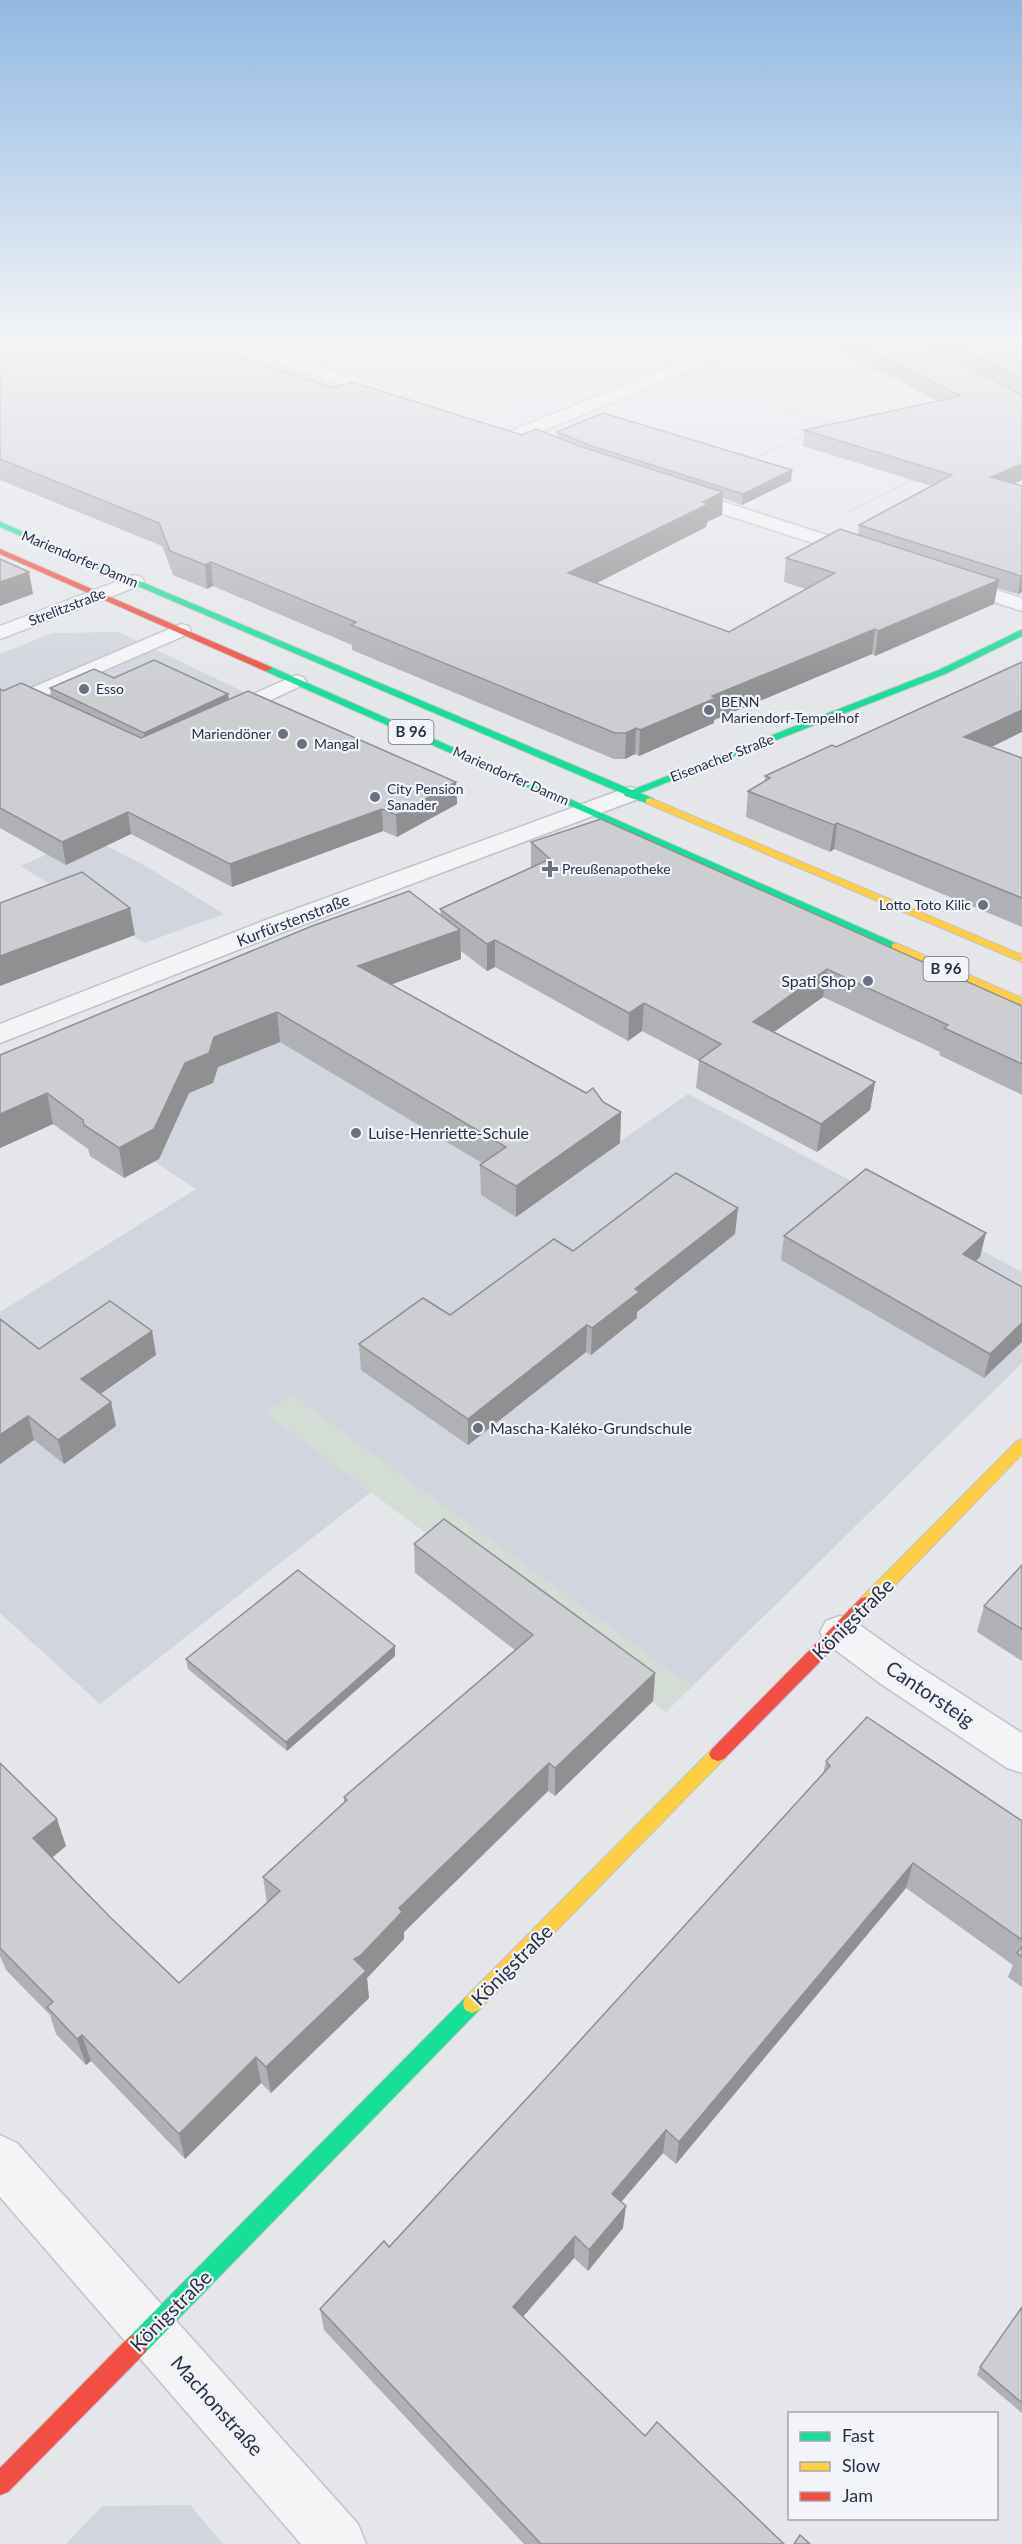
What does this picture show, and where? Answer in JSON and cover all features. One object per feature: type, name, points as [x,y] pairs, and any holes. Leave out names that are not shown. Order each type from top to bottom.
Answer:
[{"type":"main road","name":"Mariendorfer Damm","points":[[0,524],[629,794],[1022,959]]},
{"type":"main road","name":"Mariendorfer Damm","points":[[0,551],[1022,1002]]},
{"type":"main road","name":"Eisenacher Straße","points":[[629,794],[942,672],[1022,633]]},
{"type":"main road","name":"Königstraße","points":[[0,2484],[1022,1445]]},
{"type":"street","points":[[663,488],[877,557]]},
{"type":"street","points":[[933,576],[1022,605]]},
{"type":"street","name":"Strelitzstraße","points":[[0,633],[134,581]]},
{"type":"street","name":"Eisenacher Straße","points":[[587,810],[629,794]]},
{"type":"street","name":"Kurfürstenstraße","points":[[0,1034],[272,927],[587,810]]},
{"type":"street","name":"Cantorsteig","points":[[840,1632],[895,1672],[1022,1755]]},
{"type":"street","name":"Machonstraße","points":[[0,2160],[338,2544]]},
{"type":"lane","points":[[70,716],[29,696],[181,630]]},
{"type":"lane","points":[[210,721],[296,681]]},
{"type":"path","points":[[746,462],[758,457]]},
{"type":"path","points":[[843,515],[922,476]]},
{"type":"shaded area","points":[[119,632],[271,705],[136,768],[0,705],[0,654],[53,633]]},
{"type":"shaded area","points":[[87,836],[144,865],[224,914],[144,943],[21,866]]},
{"type":"shaded area","name":"Mascha-Kaléko-Grundschule","points":[[314,956],[619,1142],[688,1094],[1022,1272],[1022,1363],[666,1712],[371,1492],[100,1704],[0,1613],[0,1312],[196,1189],[27,1077]]},
{"type":"shaded area","points":[[292,1395],[691,1686],[666,1712],[265,1413]]},
{"type":"shaded area","points":[[190,2505],[223,2544],[66,2544],[102,2506]]},
{"type":"building","points":[[0,457],[613,457],[723,492],[703,502],[708,504],[568,573],[729,632],[835,573],[786,558],[840,529],[999,580],[878,631],[875,629],[712,696],[716,698],[640,730],[636,728],[626,733],[615,733],[351,625],[356,622],[211,562],[205,565],[170,551],[159,523],[0,459]]},
{"type":"building","points":[[626,457],[748,457],[792,470],[743,494]]},
{"type":"building","points":[[892,457],[1022,457],[1022,464],[991,477],[1022,486],[1022,576],[859,525],[952,475]]},
{"type":"building","points":[[0,559],[29,572],[0,582]]},
{"type":"building","points":[[154,660],[228,694],[144,733],[50,688],[94,669],[114,678]]},
{"type":"building","points":[[1022,662],[1022,710],[964,737],[1022,758],[1022,898],[837,823],[834,825],[748,791],[770,778],[765,776],[832,745],[836,747]]},
{"type":"building","points":[[21,683],[141,738],[248,691],[456,782],[396,815],[382,809],[230,864],[128,812],[62,842],[0,808],[0,689],[3,691]]},
{"type":"building","points":[[601,819],[1022,1006],[1022,1064],[944,1028],[948,1025],[827,969],[753,1022],[875,1082],[821,1124],[699,1060],[721,1044],[644,1003],[629,1013],[495,940],[487,944],[440,909],[550,859],[531,842]]},
{"type":"building","points":[[82,872],[130,908],[0,956],[0,903]]},
{"type":"building","points":[[409,891],[460,930],[358,966],[586,1093],[593,1088],[603,1102],[621,1112],[516,1186],[480,1165],[506,1147],[277,1012],[214,1037],[209,1053],[185,1063],[154,1129],[119,1148],[84,1125],[83,1120],[47,1093],[0,1114],[0,1055],[312,926]]},
{"type":"building","points":[[866,1169],[986,1233],[963,1254],[1022,1287],[1022,1323],[990,1354],[784,1236]]},
{"type":"building","points":[[676,1173],[738,1208],[635,1289],[639,1292],[592,1328],[587,1325],[468,1419],[359,1344],[423,1298],[450,1315],[554,1239],[573,1251]]},
{"type":"building","points":[[110,1301],[152,1331],[81,1379],[111,1402],[58,1440],[28,1416],[0,1435],[0,1319],[39,1349]]},
{"type":"building","points":[[444,1519],[655,1673],[555,1768],[549,1763],[399,1908],[402,1912],[360,1956],[354,1959],[366,1971],[266,2067],[256,2057],[179,2134],[82,2035],[77,2039],[47,2007],[53,2002],[0,1948],[0,1763],[57,1819],[33,1838],[179,1983],[280,1891],[263,1877],[347,1800],[344,1797],[533,1635],[414,1544]]},
{"type":"building","points":[[1022,1565],[1022,1629],[984,1606]]},
{"type":"building","points":[[298,1570],[395,1646],[286,1742],[186,1659]]},
{"type":"building","points":[[867,1717],[1022,1821],[1022,1940],[913,1863],[679,2142],[666,2130],[612,2194],[626,2206],[589,2250],[575,2236],[513,2307],[645,2436],[657,2422],[784,2544],[541,2544],[320,2309],[384,2241],[389,2247],[544,2080],[830,1766],[826,1761]]},
{"type":"building","points":[[1022,1947],[1022,1957],[1017,1953]]},
{"type":"building","points":[[1022,2307],[1022,2403],[980,2367]]},
{"type":"building","points":[[800,2535],[810,2544],[794,2544]]},
{"type":"traffic: fast","points":[[0,524],[650,801]]},
{"type":"traffic: fast","points":[[629,794],[942,672],[1022,633]]},
{"type":"traffic: fast","points":[[268,669],[896,946]]},
{"type":"traffic: fast","points":[[137,2345],[472,2004]]},
{"type":"traffic: slow","points":[[650,801],[1022,959]]},
{"type":"traffic: slow","points":[[896,946],[1022,1002]]},
{"type":"traffic: slow","points":[[867,1603],[1022,1445]]},
{"type":"traffic: slow","points":[[472,2004],[718,1754]]},
{"type":"traffic: jam","points":[[0,551],[268,669]]},
{"type":"traffic: jam","points":[[718,1754],[867,1603]]},
{"type":"traffic: jam","points":[[0,2484],[137,2345]]},
{"type":"place","name":"Esso","points":[[84,689]]},
{"type":"place","name":"BENN Mariendorf-Tempelhof","points":[[709,710]]},
{"type":"place","name":"Mariendöner","points":[[283,734]]},
{"type":"place","name":"Mangal","points":[[302,744]]},
{"type":"place","name":"City Pension Sanader","points":[[375,797]]},
{"type":"place","name":"Preußenapotheke","points":[[550,869]]},
{"type":"place","name":"Lotto Toto Kilic","points":[[983,905]]},
{"type":"place","name":"Spati Shop","points":[[868,981]]},
{"type":"place","name":"Luise-Henriette-Schule","points":[[356,1133]]},
{"type":"place","name":"Mascha-Kaléko-Grundschule","points":[[478,1428]]}]
